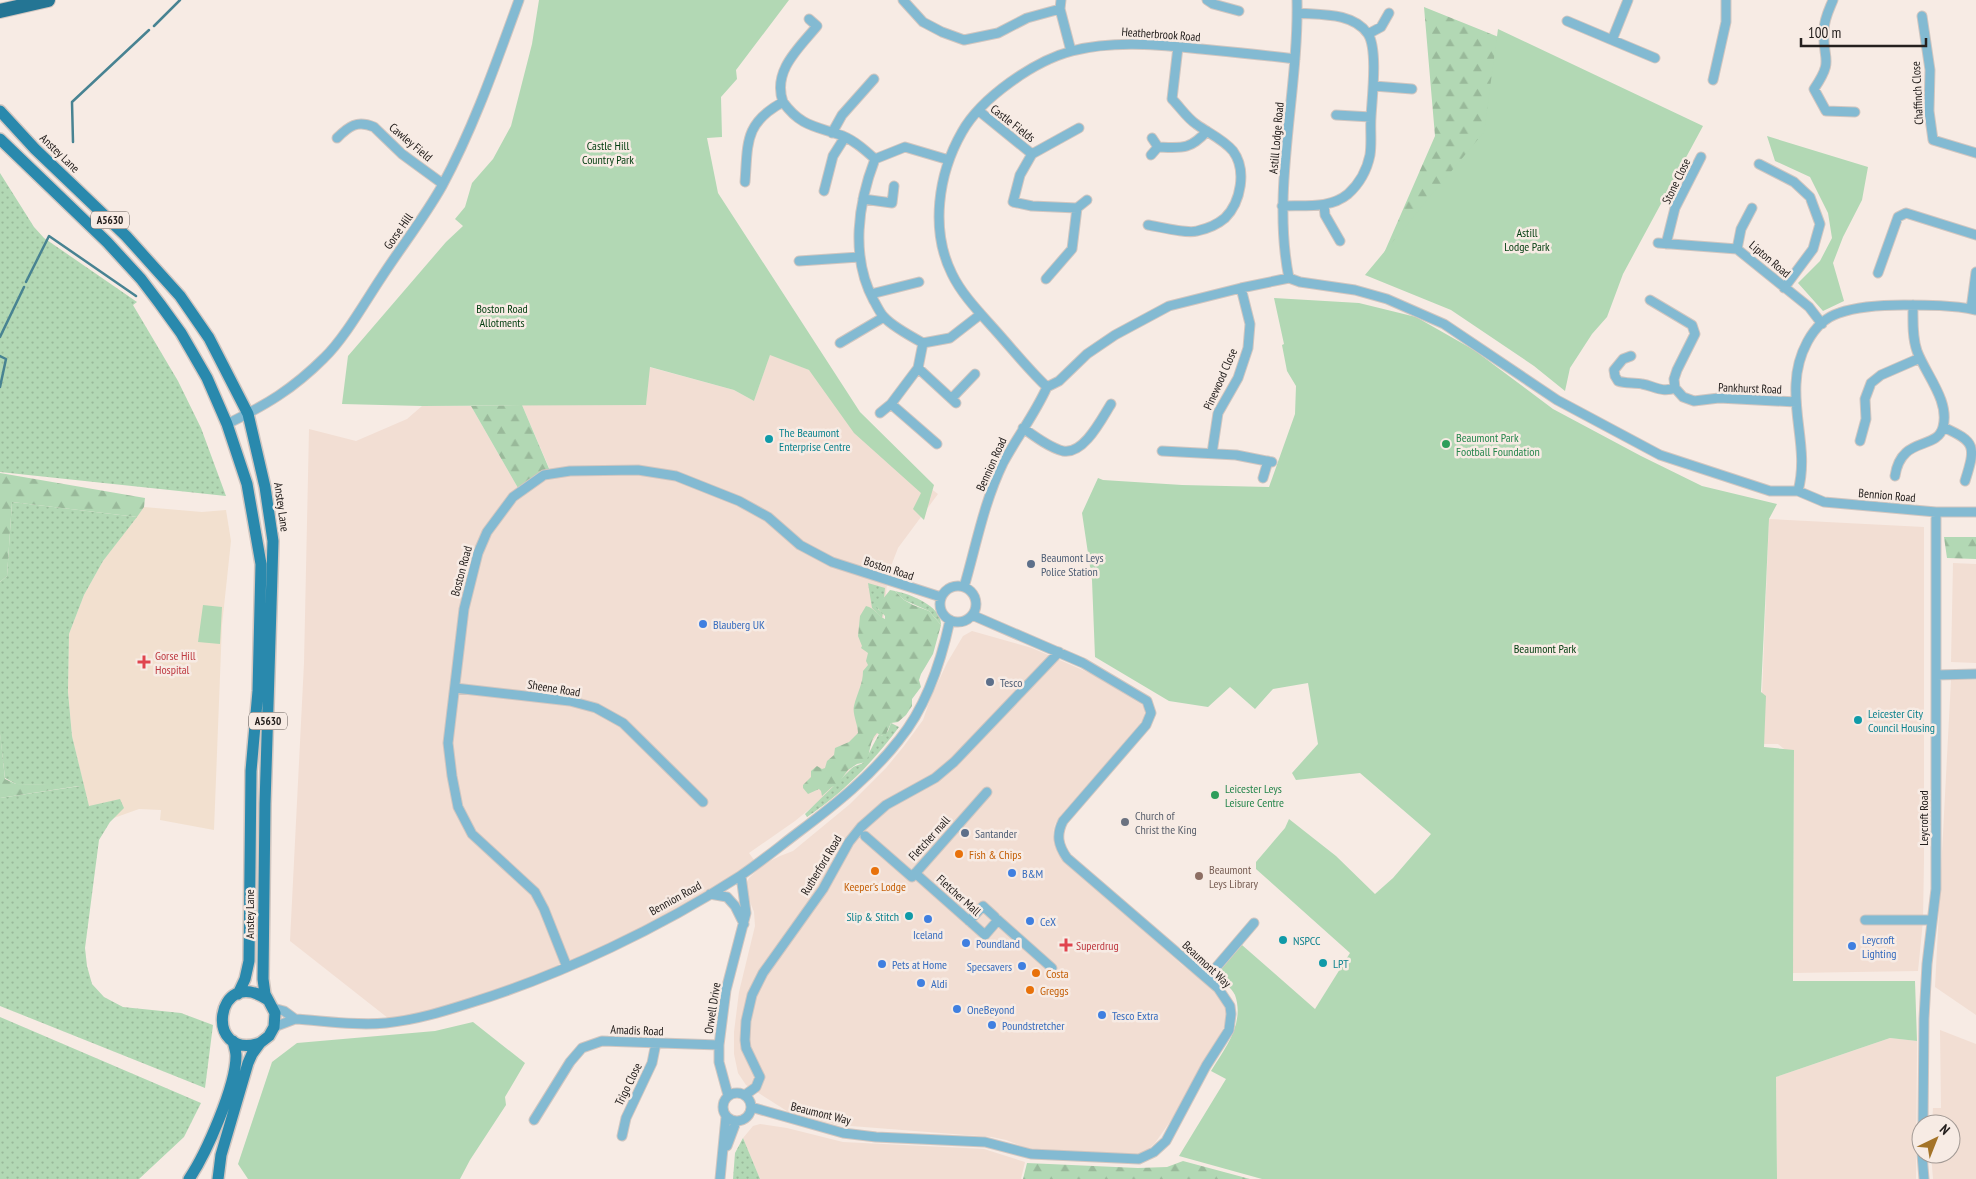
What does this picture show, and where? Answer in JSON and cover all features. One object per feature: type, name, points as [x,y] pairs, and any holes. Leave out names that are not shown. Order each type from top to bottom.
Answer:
[{"type":"highway","points":[[0,11],[48,0]]},
{"type":"main road","name":"Anstey Lane","points":[[0,111],[35,149],[126,236],[180,296],[209,338],[248,414],[265,486],[273,541],[263,886],[263,979],[265,994],[271,1004],[275,1018],[274,1027]]},
{"type":"main road","name":"A5630","points":[[0,139],[78,213],[141,279],[181,333],[207,378],[227,424],[248,484],[261,564],[258,691],[251,771],[249,961],[245,979],[238,994]]},
{"type":"main road","points":[[190,1179],[198,1166],[224,1105],[235,1064],[236,1055],[233,1041],[222,1028],[221,1016],[228,1001],[238,994],[249,992],[259,994],[271,1004]]},
{"type":"main road","points":[[218,1179],[221,1155],[248,1063],[260,1043],[269,1036],[274,1027]]},
{"type":"main road","points":[[233,1041],[246,1046],[260,1043]]},
{"type":"street","name":"Gorse Hill","points":[[227,424],[280,396],[326,357],[429,209],[462,145],[488,83],[519,0]]},
{"type":"street","points":[[903,0],[922,22],[964,40],[998,33],[1027,18],[1060,5],[1071,51]]},
{"type":"street","points":[[1207,0],[1213,4],[1239,11]]},
{"type":"street","name":"Astill Lodge Road","points":[[1289,278],[1282,206],[1295,59],[1297,0]]},
{"type":"street","points":[[1612,40],[1628,0]]},
{"type":"street","points":[[1712,80],[1726,22],[1726,0]]},
{"type":"street","points":[[1833,0],[1824,28],[1827,66],[1824,75],[1814,89],[1826,111],[1855,112]]},
{"type":"street","points":[[1282,206],[1333,203],[1347,194],[1360,181],[1370,155],[1374,86],[1372,50],[1368,34],[1354,22],[1338,16],[1297,13]]},
{"type":"street","points":[[1368,34],[1381,27],[1389,13]]},
{"type":"street","name":"Chaffinch Close","points":[[1922,16],[1930,70],[1929,111],[1933,140],[1976,153]]},
{"type":"street","points":[[809,19],[817,26],[786,63],[780,82],[780,94],[783,102],[790,113],[802,122],[844,137],[861,146],[875,158]]},
{"type":"street","points":[[1567,21],[1655,58]]},
{"type":"street","name":"Heatherbrook Road","points":[[1047,387],[1032,373],[981,314],[952,274],[941,239],[939,204],[949,160],[962,131],[1000,89],[1027,70],[1071,51],[1123,43],[1295,59]]},
{"type":"street","points":[[1148,225],[1195,232],[1214,225],[1225,218],[1235,203],[1241,185],[1240,168],[1234,152],[1207,130],[1194,123],[1172,99],[1178,47]]},
{"type":"street","points":[[832,133],[842,115],[874,79]]},
{"type":"street","points":[[1374,86],[1412,89]]},
{"type":"street","points":[[745,182],[748,144],[751,132],[759,118],[783,102]]},
{"type":"street","name":"Castle Fields","points":[[979,111],[1032,154]]},
{"type":"street","points":[[1336,115],[1371,117]]},
{"type":"street","name":"Cawley Field","points":[[338,138],[349,126],[368,124],[374,127],[402,154],[443,184]]},
{"type":"street","name":"Castle Fields","points":[[1078,208],[1032,206],[1013,202],[1020,175],[1032,154],[1079,128]]},
{"type":"street","points":[[1151,154],[1158,147],[1183,148],[1196,142],[1207,130]]},
{"type":"street","points":[[824,191],[833,156],[844,137]]},
{"type":"street","points":[[1152,138],[1158,147]]},
{"type":"street","points":[[875,158],[905,147],[949,160]]},
{"type":"street","name":"Stone Close","points":[[1662,243],[1675,208],[1701,157]]},
{"type":"street","points":[[875,158],[866,183],[860,212],[859,257],[871,294],[884,317],[923,343],[950,338],[981,314]]},
{"type":"street","points":[[1759,164],[1794,182],[1810,197],[1820,224],[1813,249],[1784,288]]},
{"type":"street","points":[[863,199],[892,203],[894,186]]},
{"type":"street","points":[[1046,279],[1072,249],[1078,208],[1087,200]]},
{"type":"street","points":[[1324,205],[1325,215],[1340,241]]},
{"type":"street","points":[[1737,248],[1740,229],[1752,208]]},
{"type":"street","points":[[1878,273],[1898,217],[1906,213],[1976,235]]},
{"type":"street","name":"Lipton Road","points":[[1662,243],[1737,248],[1809,307],[1822,324]]},
{"type":"street","points":[[799,261],[859,257]]},
{"type":"street","points":[[1047,387],[1059,381],[1087,354],[1115,335],[1169,306],[1289,278],[1300,282],[1356,290],[1379,296],[1444,324],[1557,400],[1660,455],[1770,491],[1798,491],[1801,480],[1802,449],[1796,402],[1796,386],[1800,360],[1807,343],[1822,324],[1837,313],[1853,309],[1913,305],[1973,310],[1976,272]]},
{"type":"street","points":[[871,294],[918,282]]},
{"type":"street","name":"Pinewood Close","points":[[1212,453],[1218,413],[1240,372],[1249,343],[1250,324],[1240,288]]},
{"type":"street","points":[[1631,356],[1623,359],[1614,370],[1618,381],[1646,384],[1663,390],[1674,388],[1674,379],[1695,334],[1694,329],[1688,322],[1650,300]]},
{"type":"street","points":[[1895,476],[1896,466],[1906,451],[1937,437],[1943,428],[1944,411],[1940,398],[1920,358],[1914,338],[1913,305]]},
{"type":"street","points":[[840,343],[884,317]]},
{"type":"street","points":[[880,414],[891,404],[918,368],[923,343]]},
{"type":"street","points":[[1860,441],[1866,419],[1865,399],[1871,383],[1881,375],[1920,358]]},
{"type":"street","points":[[918,368],[954,400],[976,374]]},
{"type":"street","name":"Bennion Road","points":[[964,587],[992,489],[1022,428],[1040,402],[1047,387]]},
{"type":"street","name":"Pankhurst Road","points":[[1674,388],[1683,398],[1694,401],[1719,398],[1796,402]]},
{"type":"street","points":[[891,404],[937,444]]},
{"type":"street","points":[[1022,428],[1057,448],[1064,451],[1072,450],[1087,440],[1111,404]]},
{"type":"street","points":[[1943,428],[1963,435],[1972,444],[1974,457],[1965,482]]},
{"type":"street","points":[[1162,451],[1236,455],[1270,462],[1263,478]]},
{"type":"street","name":"Boston Road","points":[[567,967],[544,909],[535,892],[472,834],[458,807],[448,743],[464,609],[478,553],[487,532],[513,497],[534,482],[553,473],[570,470],[638,470],[676,476],[708,487],[745,504],[768,517],[800,545],[832,562],[941,597]]},
{"type":"street","name":"Bennion Road","points":[[1798,491],[1824,502],[1936,512],[1976,512]]},
{"type":"street","name":"Leycroft Road","points":[[1923,1114],[1924,1019],[1936,889],[1936,512]]},
{"type":"street","points":[[953,587],[964,587],[969,590],[975,599],[976,604],[972,615],[962,621],[950,620],[942,613],[941,597],[946,590],[953,587]]},
{"type":"street","name":"Beaumont Way","points":[[751,1106],[843,1133],[876,1137],[985,1142],[1031,1154],[1139,1159],[1154,1152],[1166,1141],[1206,1066],[1229,1030],[1230,1006],[1224,994],[1067,858],[1059,844],[1058,834],[1063,821],[1146,725],[1151,713],[1147,701],[1085,664],[972,615]]},
{"type":"street","name":"Bennion Road","points":[[274,1027],[295,1018],[384,1024],[413,1019],[496,995],[567,967],[632,936],[741,876],[856,787],[901,739],[932,682],[943,654],[950,620]]},
{"type":"street","name":"Rutherford Road","points":[[745,1095],[756,1087],[760,1077],[746,1048],[745,1040],[746,1021],[752,996],[767,966],[823,889],[848,842],[861,827],[886,805],[935,778],[954,762],[1059,652]]},
{"type":"street","points":[[1936,675],[1976,674]]},
{"type":"street","name":"Sheene Road","points":[[455,688],[570,700],[596,708],[623,723],[704,802]]},
{"type":"street","name":"Fletcher mall","points":[[865,836],[912,877],[987,792]]},
{"type":"street","name":"Fletcher Mall","points":[[915,873],[985,935],[998,920],[1052,968]]},
{"type":"street","name":"Orwell Drive","points":[[728,1095],[719,1062],[719,1045],[726,990],[746,913],[741,876]]},
{"type":"street","points":[[710,894],[727,897],[735,906],[744,925]]},
{"type":"street","points":[[969,921],[983,906],[995,917]]},
{"type":"street","points":[[1865,920],[1932,920]]},
{"type":"street","points":[[1207,978],[1254,923]]},
{"type":"street","name":"Bennion Road","points":[[271,1004],[295,1018]]},
{"type":"street","name":"Amadis Road","points":[[534,1120],[570,1062],[582,1048],[602,1041],[719,1045]]},
{"type":"street","name":"Trigo Close","points":[[622,1136],[626,1118],[652,1063],[656,1043]]},
{"type":"street","points":[[720,1179],[726,1117],[722,1109],[723,1102],[728,1095],[739,1093],[749,1099],[751,1106],[746,1118],[736,1122],[724,1153]]},
{"type":"street","points":[[726,1117],[736,1122]]},
{"type":"street","points":[[1923,1164],[1924,1179]]},
{"type":"shaded area","points":[[770,354],[809,370],[922,482],[938,494],[898,548],[888,574],[880,651],[881,730],[858,761],[817,803],[749,853],[757,864],[671,915],[532,981],[393,1022],[290,941],[304,663],[309,429],[356,441],[407,419],[422,406],[471,406],[518,488],[550,470],[522,405],[646,405],[649,367],[734,390],[754,401]]},
{"type":"shaded area","name":"Gorse Hill Hospital","points":[[144,507],[202,512],[226,510],[231,541],[222,625],[214,830],[160,820],[161,810],[139,809],[97,824],[89,807],[72,736],[68,692],[69,634],[84,595],[103,561]]},
{"type":"shaded area","points":[[1769,519],[1924,527],[1924,860],[1923,921],[1918,971],[1793,973],[1794,757],[1778,744],[1760,744]]},
{"type":"shaded area","points":[[1953,563],[1976,564],[1976,663],[1951,662]]},
{"type":"shaded area","points":[[972,631],[1032,648],[1092,674],[1144,706],[1144,719],[1061,815],[1055,824],[1053,833],[1054,843],[1059,854],[1182,965],[1214,989],[1227,1009],[1224,1027],[1174,1116],[1155,1143],[1146,1151],[1137,1154],[1034,1151],[1006,1140],[992,1137],[838,1125],[790,1113],[746,1085],[738,1073],[734,1054],[734,1032],[739,992],[755,926],[754,912],[747,894],[749,878],[764,864],[793,851],[850,804],[886,768],[923,720],[931,697],[947,663],[963,636]]},
{"type":"shaded area","points":[[1951,680],[1976,680],[1976,1015],[1935,987]]},
{"type":"shaded area","points":[[1940,1030],[1976,1044],[1976,1179],[1933,1179],[1932,1164],[1961,1164],[1961,1114],[1933,1114],[1933,1108],[1941,1108]]},
{"type":"shaded area","points":[[1890,1038],[1917,1041],[1916,1114],[1911,1114],[1911,1164],[1916,1164],[1916,1179],[1777,1179],[1776,1077]]},
{"type":"shaded area","points":[[760,1124],[787,1128],[843,1142],[984,1149],[1025,1162],[1021,1179],[760,1179],[743,1138],[753,1126]]},
{"type":"green space","name":"Castle Hill Country Park","points":[[539,0],[789,0],[736,70],[737,79],[721,97],[722,137],[707,138],[718,193],[860,412],[934,485],[924,520],[913,509],[921,493],[854,433],[809,370],[770,355],[754,401],[734,390],[650,367],[646,405],[422,406],[342,404],[348,356],[446,242],[463,226],[455,219],[465,207],[472,183],[493,159],[511,126],[532,44]]},
{"type":"green space","points":[[1424,7],[1516,44],[1497,140],[1384,253],[1435,136]]},
{"type":"green space","name":"Astill Lodge Park","points":[[1498,29],[1703,126],[1623,274],[1607,317],[1592,334],[1570,368],[1565,391],[1534,366],[1451,310],[1365,275],[1484,132]]},
{"type":"green space","points":[[1767,136],[1868,167],[1862,200],[1843,237],[1833,263],[1844,301],[1823,311],[1798,283],[1820,261],[1832,238],[1828,213],[1810,177],[1775,161]]},
{"type":"green space","points":[[0,173],[34,227],[44,238],[137,302],[133,305],[178,381],[201,428],[226,496],[0,472]]},
{"type":"green space","name":"Beaumont Park","points":[[1274,298],[1359,303],[1416,317],[1474,350],[1553,409],[1641,456],[1702,486],[1777,504],[1769,519],[1761,692],[1766,696],[1764,747],[1794,750],[1793,981],[1915,981],[1917,1041],[1890,1038],[1776,1077],[1777,1179],[1262,1179],[1179,1156],[1226,1079],[1211,1071],[1232,1035],[1237,1016],[1237,1006],[1234,992],[1216,975],[1242,945],[1315,1009],[1350,953],[1256,869],[1256,862],[1285,828],[1289,819],[1336,856],[1375,894],[1393,878],[1431,834],[1360,773],[1296,780],[1292,773],[1318,744],[1308,683],[1273,689],[1255,709],[1230,687],[1208,707],[1169,701],[1095,657],[1092,580],[1082,513],[1098,478],[1103,480],[1182,485],[1269,487],[1295,414],[1296,386],[1287,371],[1282,345],[1284,344]]},
{"type":"green space","points":[[522,405],[550,471],[518,488],[471,406]]},
{"type":"green space","points":[[0,473],[145,498],[144,507],[137,517],[12,502],[7,576],[0,582]]},
{"type":"green space","points":[[12,502],[137,517],[103,561],[84,595],[69,634],[68,692],[72,736],[89,806],[120,799],[124,808],[110,822],[99,840],[85,948],[87,966],[92,984],[104,997],[123,1007],[181,1013],[213,1025],[205,1088],[0,1006],[0,798],[80,786],[16,784],[5,778],[0,734],[0,582],[7,576]]},
{"type":"green space","points":[[1944,537],[1976,537],[1976,559],[1947,558]]},
{"type":"green space","points":[[868,583],[885,588],[884,598],[878,609],[883,613],[882,618],[872,608]]},
{"type":"green space","points":[[890,590],[895,591],[904,600],[913,605],[929,611],[941,625],[933,654],[919,680],[921,687],[912,699],[912,706],[906,715],[898,722],[891,723],[886,734],[882,736],[877,733],[874,736],[866,762],[857,764],[848,770],[837,785],[822,796],[819,789],[808,794],[803,785],[811,777],[811,771],[817,766],[822,769],[825,768],[827,761],[834,755],[835,748],[849,742],[858,733],[854,706],[863,671],[868,665],[866,661],[868,653],[861,648],[858,636],[860,616],[866,606],[872,608],[885,619],[885,616],[874,604],[878,600],[882,600]]},
{"type":"green space","points":[[895,591],[916,598],[931,607],[940,618],[941,625],[929,611],[904,600]]},
{"type":"green space","points":[[203,605],[222,607],[220,644],[198,642]]},
{"type":"green space","points":[[891,723],[899,727],[879,752],[833,798],[807,817],[805,814],[852,768],[863,763],[879,734],[882,736],[888,731]]},
{"type":"green space","points":[[0,732],[5,779],[16,784],[85,785],[0,798]]},
{"type":"green space","points":[[0,1017],[201,1103],[184,1137],[139,1179],[0,1179]]},
{"type":"green space","points":[[473,1022],[525,1063],[505,1097],[506,1105],[470,1160],[460,1179],[248,1179],[238,1164],[272,1062],[297,1043],[435,1031]]},
{"type":"green space","points":[[743,1138],[760,1179],[733,1179],[735,1153]]},
{"type":"green space","points":[[1183,1161],[1250,1179],[1023,1179],[1027,1163],[1138,1168],[1167,1167]]},
{"type":"waterway","points":[[154,26],[180,0]]},
{"type":"waterway","points":[[73,142],[72,102],[149,30]]},
{"type":"waterway","points":[[26,282],[49,236],[136,296]]},
{"type":"waterway","points":[[0,337],[24,287]]},
{"type":"waterway","points":[[0,356],[6,359],[0,387]]},
{"type":"place","name":"The Beaumont Enterprise Centre","points":[[769,439]]},
{"type":"place","name":"Beaumont Park Football Foundation","points":[[1446,444]]},
{"type":"place","name":"Beaumont Leys Police Station","points":[[1031,564]]},
{"type":"place","name":"Blauberg UK","points":[[703,624]]},
{"type":"place","name":"Gorse Hill Hospital","points":[[144,662]]},
{"type":"place","name":"Tesco","points":[[990,682]]},
{"type":"place","name":"Leicester City Council Housing","points":[[1858,720]]},
{"type":"place","name":"Leicester Leys Leisure Centre","points":[[1215,795]]},
{"type":"place","name":"Church of Christ the King","points":[[1125,822]]},
{"type":"place","name":"Santander","points":[[965,833]]},
{"type":"place","name":"Fish & Chips","points":[[959,854]]},
{"type":"place","name":"Keeper's Lodge","points":[[875,871]]},
{"type":"place","name":"B&M","points":[[1012,873]]},
{"type":"place","name":"Beaumont Leys Library","points":[[1199,876]]},
{"type":"place","name":"Slip & Stitch","points":[[909,916]]},
{"type":"place","name":"Iceland","points":[[928,919]]},
{"type":"place","name":"CeX","points":[[1030,921]]},
{"type":"place","name":"NSPCC","points":[[1283,940]]},
{"type":"place","name":"Poundland","points":[[966,943]]},
{"type":"place","name":"Superdrug","points":[[1066,945]]},
{"type":"place","name":"Leycroft Lighting","points":[[1852,946]]},
{"type":"place","name":"LPT","points":[[1323,963]]},
{"type":"place","name":"Pets at Home","points":[[882,964]]},
{"type":"place","name":"Specsavers","points":[[1022,966]]},
{"type":"place","name":"Costa","points":[[1036,973]]},
{"type":"place","name":"Aldi","points":[[921,983]]},
{"type":"place","name":"Greggs","points":[[1030,990]]},
{"type":"place","name":"OneBeyond","points":[[957,1009]]},
{"type":"place","name":"Tesco Extra","points":[[1102,1015]]},
{"type":"place","name":"Poundstretcher","points":[[992,1025]]},
{"type":"park label","name":"Boston Road Allotments","points":[[502,315]]}]
